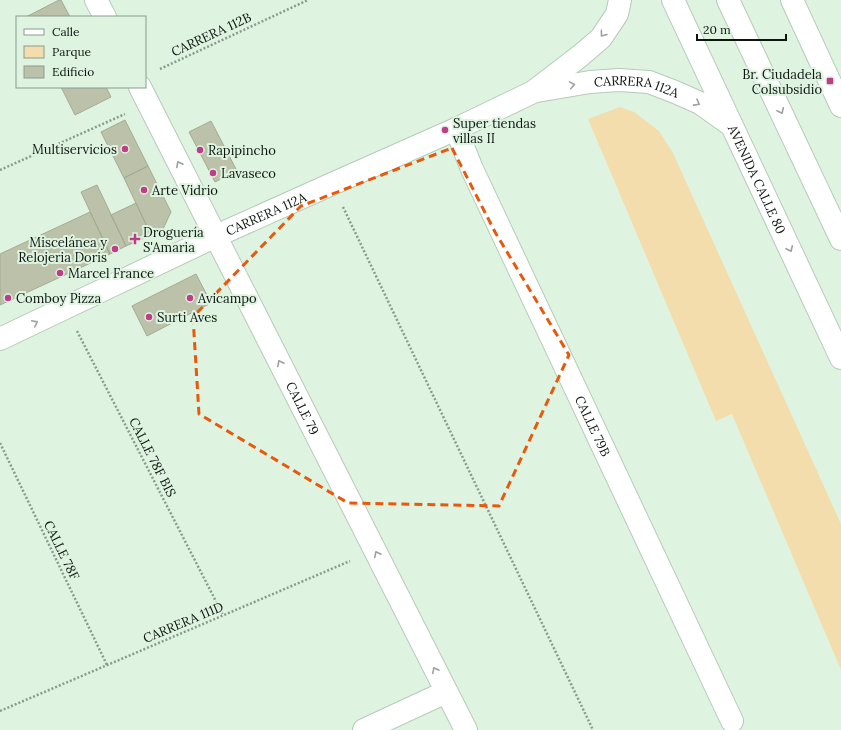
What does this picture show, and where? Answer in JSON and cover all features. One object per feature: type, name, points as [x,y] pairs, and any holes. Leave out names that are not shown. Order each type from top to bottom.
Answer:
[{"type":"main road","points":[[96,0],[104,16]]},
{"type":"main road","name":"CARRERA 112A","points":[[0,339],[216,236],[456,129],[533,92],[601,38],[617,14],[620,0]]},
{"type":"main road","name":"AVENIDA CALLE 80","points":[[673,0],[841,358]]},
{"type":"main road","points":[[728,0],[841,239]]},
{"type":"main road","points":[[792,0],[841,106]]},
{"type":"main road","name":"CARRERA 112A","points":[[533,92],[590,82],[619,80],[649,82],[700,103],[731,125]]},
{"type":"main road","name":"CALLE 79","points":[[145,95],[466,730]]},
{"type":"main road","name":"CALLE 79B","points":[[456,129],[472,169],[732,720]]},
{"type":"main road","points":[[364,730],[446,692]]},
{"type":"path","name":"CARRERA 112B","points":[[159,69],[308,0]]},
{"type":"path","points":[[0,170],[145,95]]},
{"type":"path","points":[[332,184],[593,730]]},
{"type":"path","name":"CALLE 78F BIS","points":[[66,308],[223,615]]},
{"type":"path","name":"CALLE 78F","points":[[0,443],[107,665]]},
{"type":"path","name":"CARRERA 111D","points":[[0,711],[374,550]]},
{"type":"highlighted area","points":[[452,148],[495,232],[569,355],[499,506],[348,503],[199,414],[193,317],[301,206]]},
{"type":"green space","points":[[620,107],[634,112],[659,131],[673,153],[841,524],[841,670],[732,414],[716,421],[588,119]]},
{"type":"building","points":[[61,0],[69,16],[28,16]]},
{"type":"building","points":[[62,88],[106,88],[111,97],[75,115]]},
{"type":"building","points":[[125,120],[148,166],[124,178],[101,132]]},
{"type":"building","points":[[211,121],[237,171],[215,182],[189,132]]},
{"type":"building","points":[[148,166],[171,212],[163,229],[151,235],[124,178]]},
{"type":"building","points":[[97,185],[126,246],[110,254],[81,192]]},
{"type":"building","points":[[136,203],[151,235],[126,246],[111,215]]},
{"type":"building","points":[[90,212],[110,254],[0,305],[0,254]]},
{"type":"building","points":[[196,274],[211,303],[147,336],[132,306]]},
{"type":"place","name":"Br. Ciudadela Colsubsidio","points":[[830,81]]},
{"type":"place","name":"Super tiendas villas II","points":[[445,130]]},
{"type":"place","name":"Multiservicios","points":[[125,149]]},
{"type":"place","name":"Rapipincho","points":[[200,150]]},
{"type":"place","name":"Lavaseco","points":[[213,173]]},
{"type":"place","name":"Arte Vidrio","points":[[144,190]]},
{"type":"place","name":"Droguería S'Amaria","points":[[135,239]]},
{"type":"place","name":"Miscelánea y Relojeria Doris","points":[[115,249]]},
{"type":"place","name":"Marcel France","points":[[60,273]]},
{"type":"place","name":"Comboy Pizza","points":[[8,298]]},
{"type":"place","name":"Avicampo","points":[[190,298]]},
{"type":"place","name":"Surti Aves","points":[[149,317]]}]
